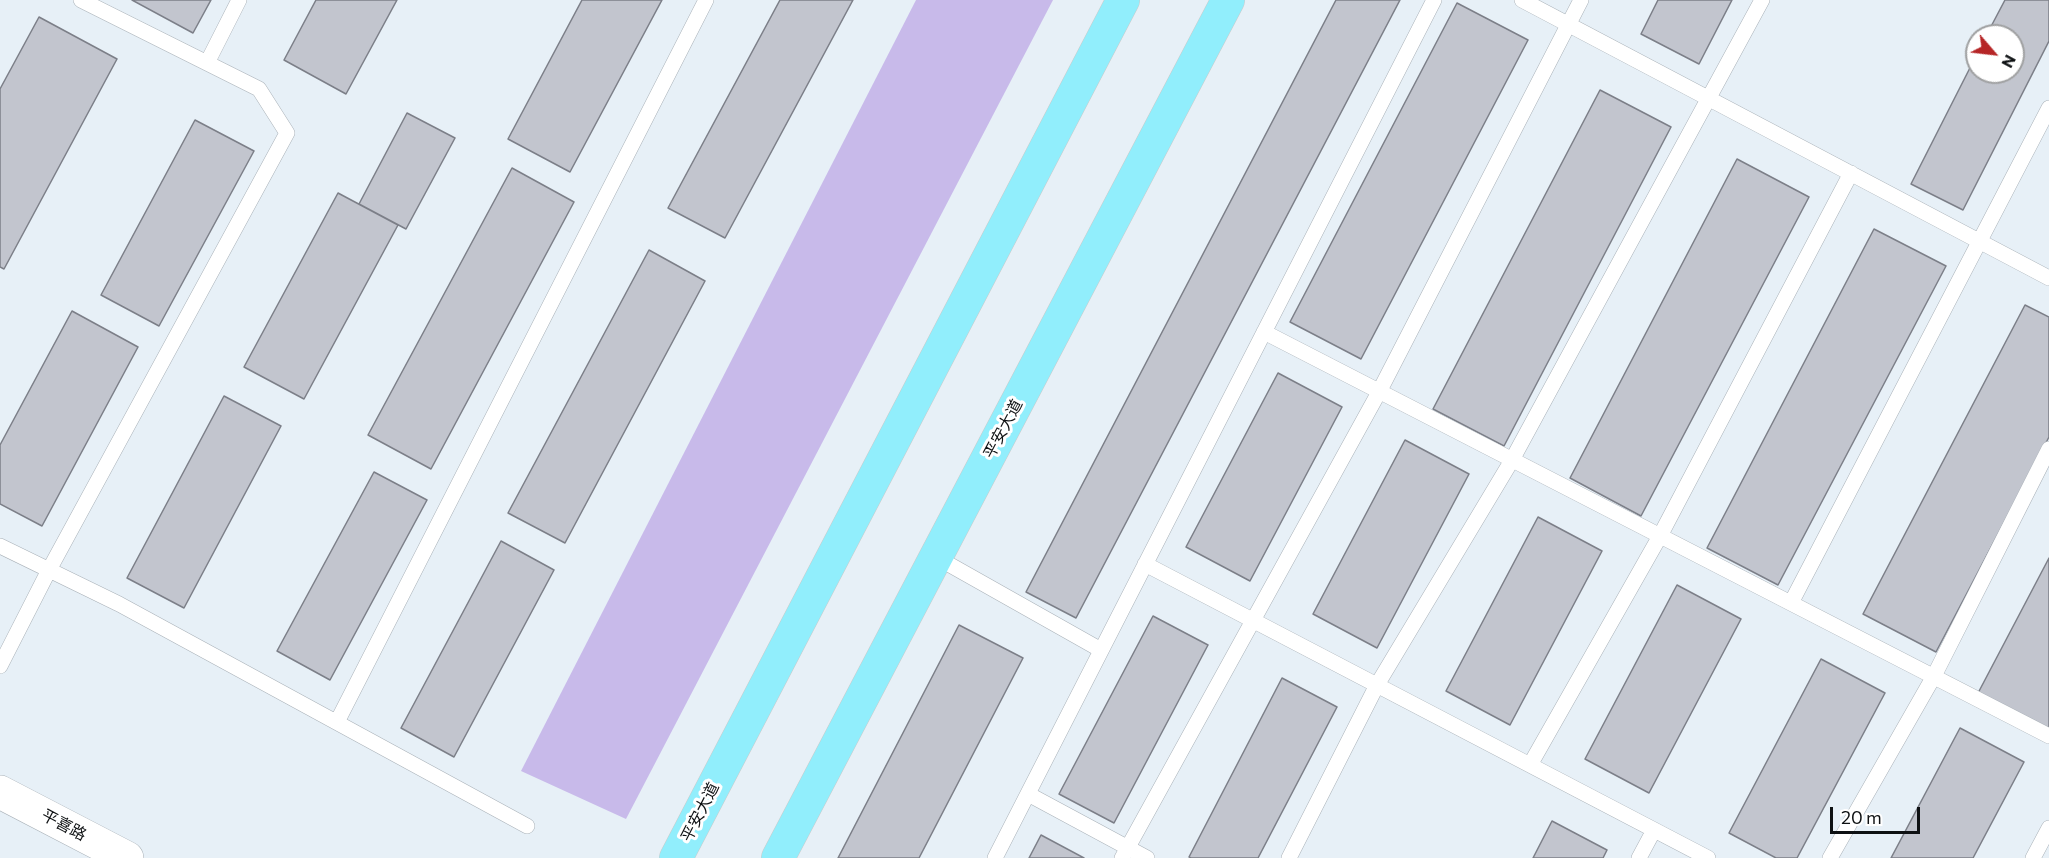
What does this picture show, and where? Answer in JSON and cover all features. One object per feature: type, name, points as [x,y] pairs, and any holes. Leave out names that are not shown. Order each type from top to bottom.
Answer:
[{"type":"main road","name":"平安大道","points":[[676,858],[1123,0]]},
{"type":"main road","name":"平安大道","points":[[778,858],[1228,0]]},
{"type":"street","name":"平喜路","points":[[0,792],[127,858]]},
{"type":"lane","points":[[0,666],[49,570],[287,133],[259,89],[81,0]]},
{"type":"lane","points":[[207,63],[239,0]]},
{"type":"lane","points":[[337,722],[706,0]]},
{"type":"lane","points":[[995,858],[1434,0]]},
{"type":"lane","points":[[1522,0],[2049,278]]},
{"type":"lane","points":[[1125,853],[1255,621],[1379,392],[1581,0]]},
{"type":"lane","points":[[1289,858],[1377,685],[1512,460],[1762,0]]},
{"type":"lane","points":[[1791,603],[2049,108]]},
{"type":"lane","points":[[1530,765],[1660,536],[1851,173]]},
{"type":"lane","points":[[1264,333],[2049,736]]},
{"type":"lane","points":[[1830,858],[1934,676],[2049,449]]},
{"type":"lane","points":[[0,546],[119,604],[527,826]]},
{"type":"lane","points":[[936,557],[1101,650]]},
{"type":"lane","points":[[1145,564],[1708,858]]},
{"type":"lane","points":[[1028,794],[1125,853],[1148,858]]},
{"type":"lane","points":[[2033,858],[2049,828]]},
{"type":"lane","points":[[1639,858],[1654,830]]},
{"type":"shaded area","points":[[916,0],[1053,0],[626,819],[521,771]]},
{"type":"building","points":[[132,0],[211,0],[193,33]]},
{"type":"building","points":[[316,0],[397,0],[346,94],[284,60]]},
{"type":"building","points":[[582,0],[662,0],[570,172],[508,139]]},
{"type":"building","points":[[780,0],[853,0],[725,238],[668,208]]},
{"type":"building","points":[[1336,0],[1400,0],[1076,618],[1026,592]]},
{"type":"building","points":[[1658,0],[1732,0],[1699,64],[1641,34]]},
{"type":"building","points":[[2005,0],[2049,0],[2049,41],[1963,210],[1911,184],[1965,78],[1965,84],[2025,84],[2025,24],[1992,24]]},
{"type":"building","points":[[1457,3],[1528,40],[1361,359],[1290,322]]},
{"type":"building","points":[[39,17],[117,59],[4,269],[0,267],[0,89]]},
{"type":"building","points":[[1600,90],[1671,127],[1504,446],[1433,409]]},
{"type":"building","points":[[407,113],[455,138],[406,229],[359,204]]},
{"type":"building","points":[[195,120],[254,151],[159,326],[101,295]]},
{"type":"building","points":[[1737,159],[1809,197],[1641,516],[1570,478]]},
{"type":"building","points":[[512,168],[574,202],[431,469],[368,435]]},
{"type":"building","points":[[338,193],[398,225],[304,399],[244,367]]},
{"type":"building","points":[[1874,229],[1946,266],[1778,585],[1707,548]]},
{"type":"building","points":[[649,250],[705,281],[565,543],[508,513]]},
{"type":"building","points":[[2025,305],[2049,317],[2049,437],[1936,652],[1863,614]]},
{"type":"building","points":[[72,311],[138,347],[42,526],[0,504],[0,445]]},
{"type":"building","points":[[1278,373],[1342,407],[1250,581],[1186,547]]},
{"type":"building","points":[[224,396],[281,426],[184,608],[127,578]]},
{"type":"building","points":[[1405,440],[1469,474],[1377,648],[1313,614]]},
{"type":"building","points":[[374,472],[427,500],[330,680],[277,651]]},
{"type":"building","points":[[1538,517],[1602,551],[1510,725],[1446,691]]},
{"type":"building","points":[[501,541],[554,570],[454,757],[401,728]]},
{"type":"building","points":[[2049,558],[2049,731],[1977,695]]},
{"type":"building","points":[[1677,585],[1741,619],[1649,793],[1585,759]]},
{"type":"building","points":[[1153,616],[1208,645],[1114,823],[1059,794]]},
{"type":"building","points":[[959,625],[1023,658],[919,858],[838,858]]},
{"type":"building","points":[[1821,659],[1885,693],[1797,858],[1776,858],[1729,833]]},
{"type":"building","points":[[1282,678],[1337,707],[1258,858],[1189,857]]},
{"type":"building","points":[[1960,728],[2024,762],[1973,858],[1891,858]]},
{"type":"building","points":[[1552,821],[1607,850],[1603,858],[1533,858]]},
{"type":"building","points":[[1041,835],[1084,858],[1029,858]]}]
